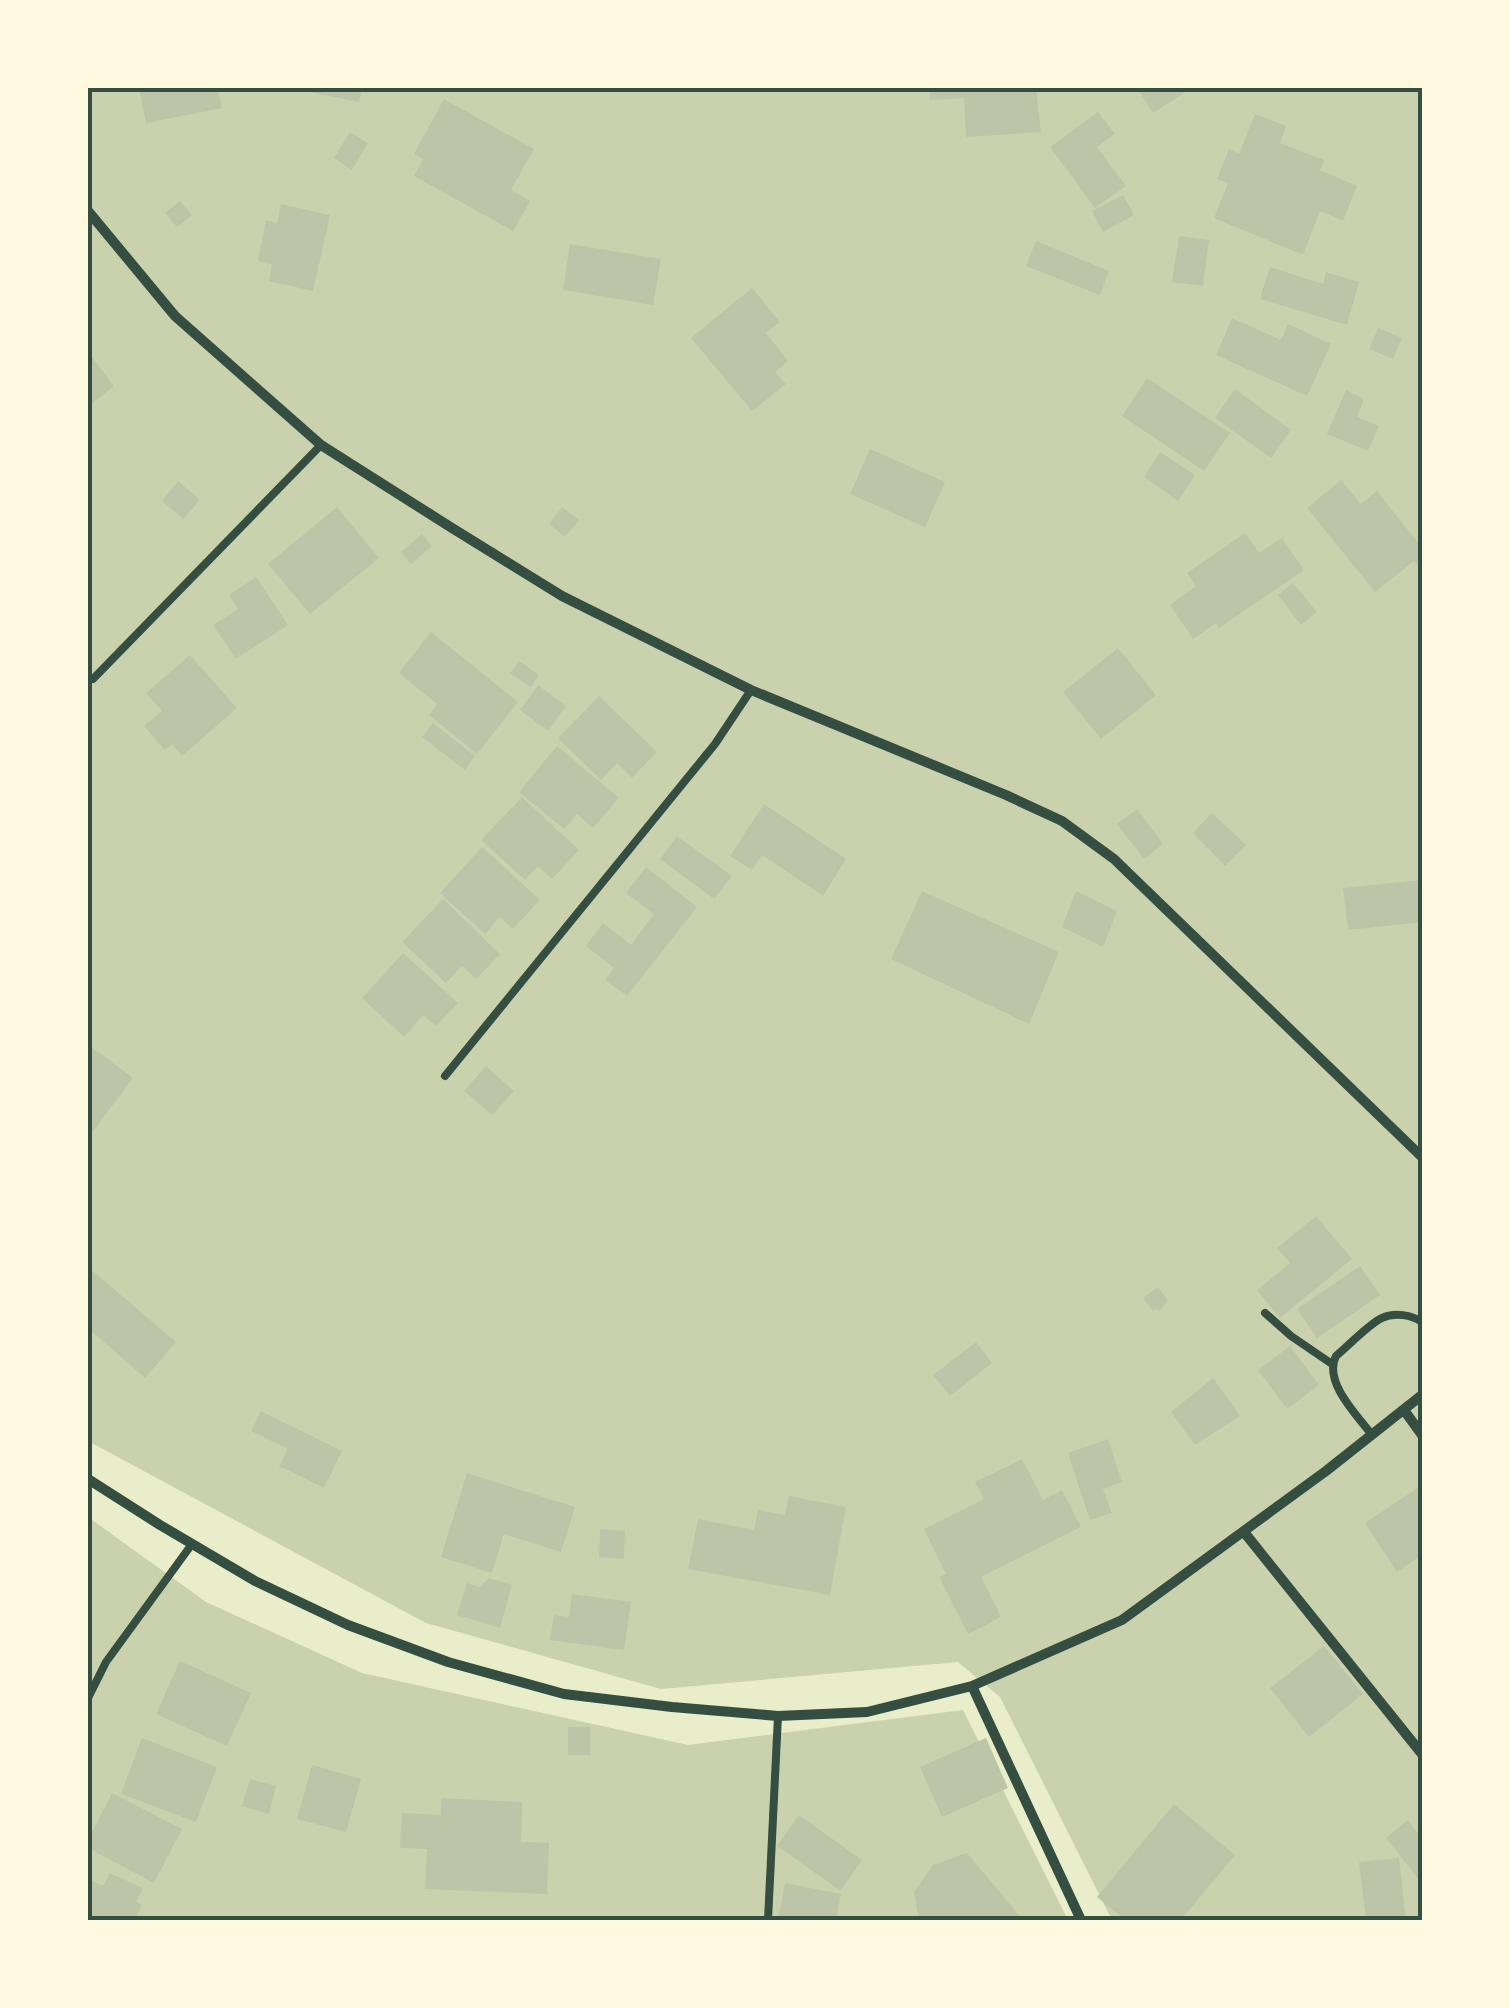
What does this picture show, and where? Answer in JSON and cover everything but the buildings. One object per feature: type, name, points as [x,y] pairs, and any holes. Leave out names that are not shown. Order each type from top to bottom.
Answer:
[{"type":"street","points":[[88,210],[175,316],[320,445],[562,596],[751,690],[1062,821],[1114,859],[1422,1158]]},
{"type":"street","points":[[88,1479],[256,1580],[348,1625],[448,1662],[564,1694],[672,1707],[778,1716],[868,1712],[972,1686],[1122,1620],[1244,1532],[1422,1394]]},
{"type":"street","points":[[1404,1410],[1422,1435]]},
{"type":"street","points":[[1244,1532],[1422,1754]]},
{"type":"street","points":[[972,1686],[1081,1920]]},
{"type":"lane","points":[[93,678],[320,445]]},
{"type":"lane","points":[[446,1076],[715,744],[751,690]]},
{"type":"lane","points":[[1265,1314],[1332,1364]]},
{"type":"lane","points":[[1372,1435],[1337,1386],[1332,1364],[1336,1356],[1382,1318],[1399,1315],[1422,1322]]},
{"type":"lane","points":[[88,1698],[106,1662],[192,1544]]},
{"type":"lane","points":[[768,1920],[778,1716]]},
{"type":"green space","points":[[88,88],[1422,88],[1422,1920],[1112,1920],[1000,1697],[958,1662],[661,1689],[426,1623],[88,1441]]},
{"type":"green space","points":[[88,1517],[206,1602],[362,1673],[688,1745],[963,1710],[1068,1920],[88,1920]]}]
